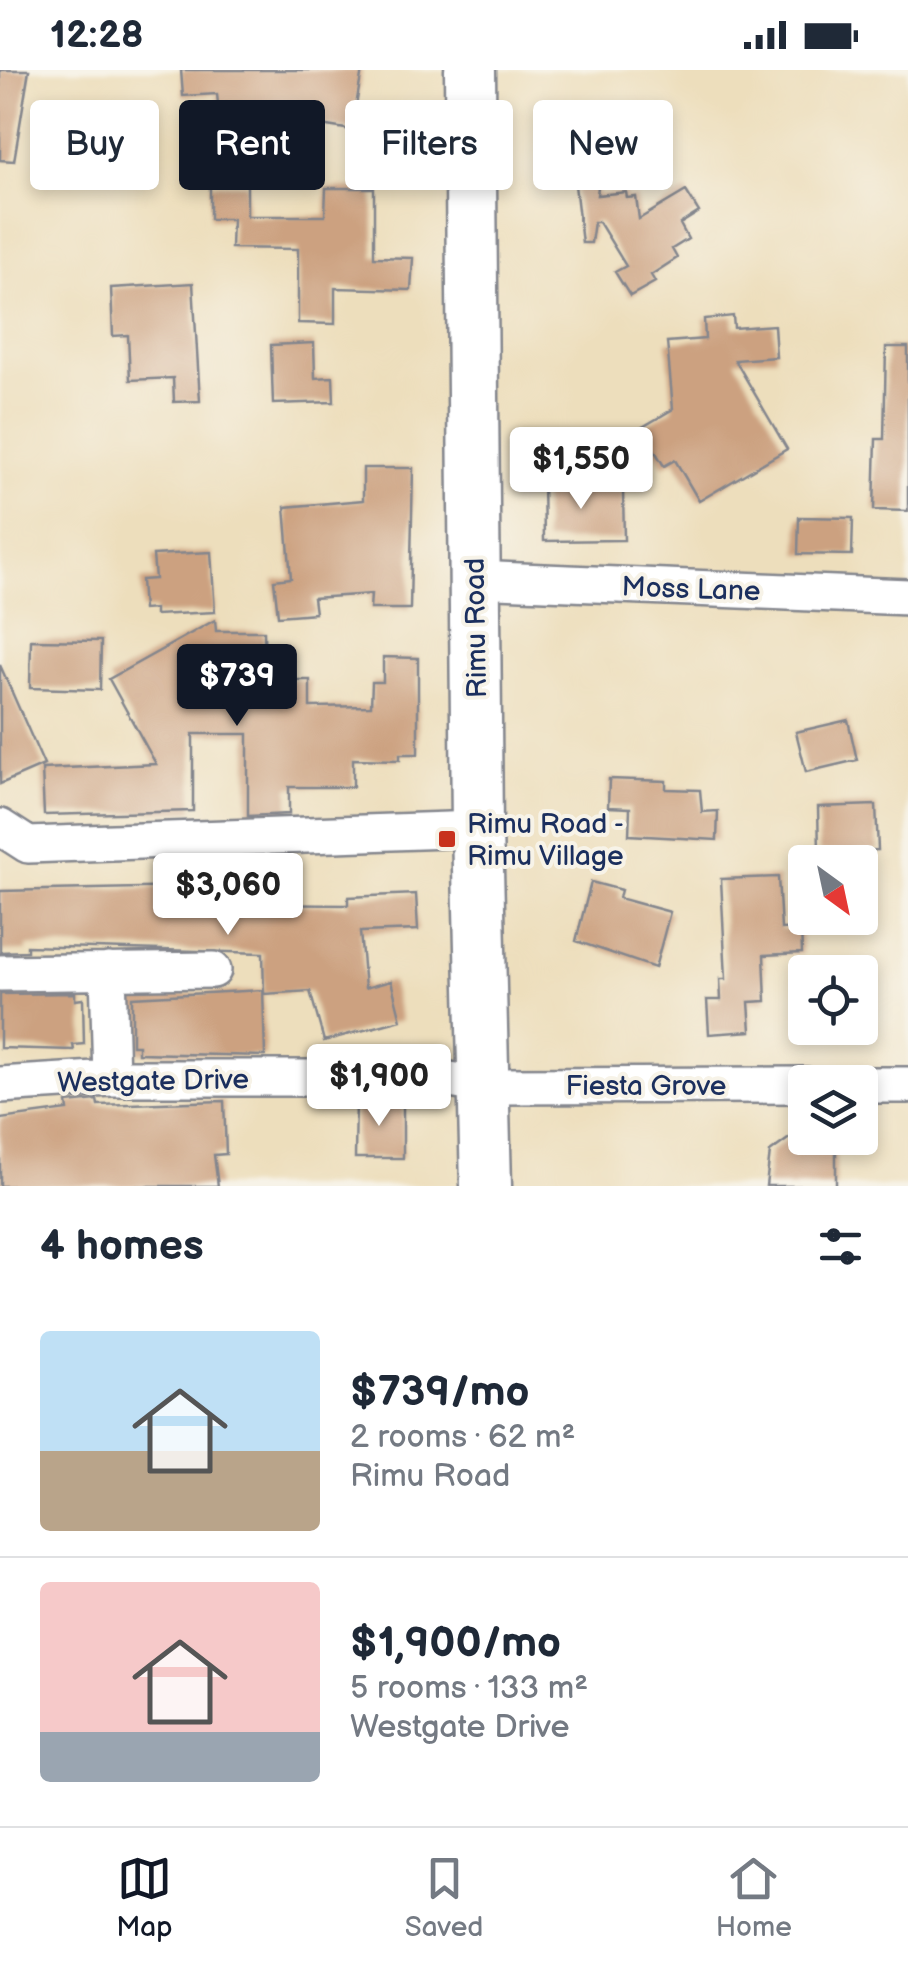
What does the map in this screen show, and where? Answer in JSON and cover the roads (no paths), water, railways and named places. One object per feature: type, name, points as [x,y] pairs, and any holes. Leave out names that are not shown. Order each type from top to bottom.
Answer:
[{"type":"main road","name":"Rimu Road","points":[[470,70],[477,829],[486,1186]]},
{"type":"street","name":"Moss Lane","points":[[474,579],[908,597]]},
{"type":"street","points":[[0,827],[28,845],[477,829]]},
{"type":"street","points":[[0,973],[213,970]]},
{"type":"street","points":[[108,971],[110,1078]]},
{"type":"street","name":"Westgate Drive","points":[[0,1085],[110,1078],[438,1078],[486,1086]]},
{"type":"street","name":"Fiesta Grove","points":[[486,1086],[788,1085]]},
{"type":"street","points":[[878,1085],[908,1085]]},
{"type":"place","name":"Rimu Road - Rimu Village","points":[[447,839]]}]
